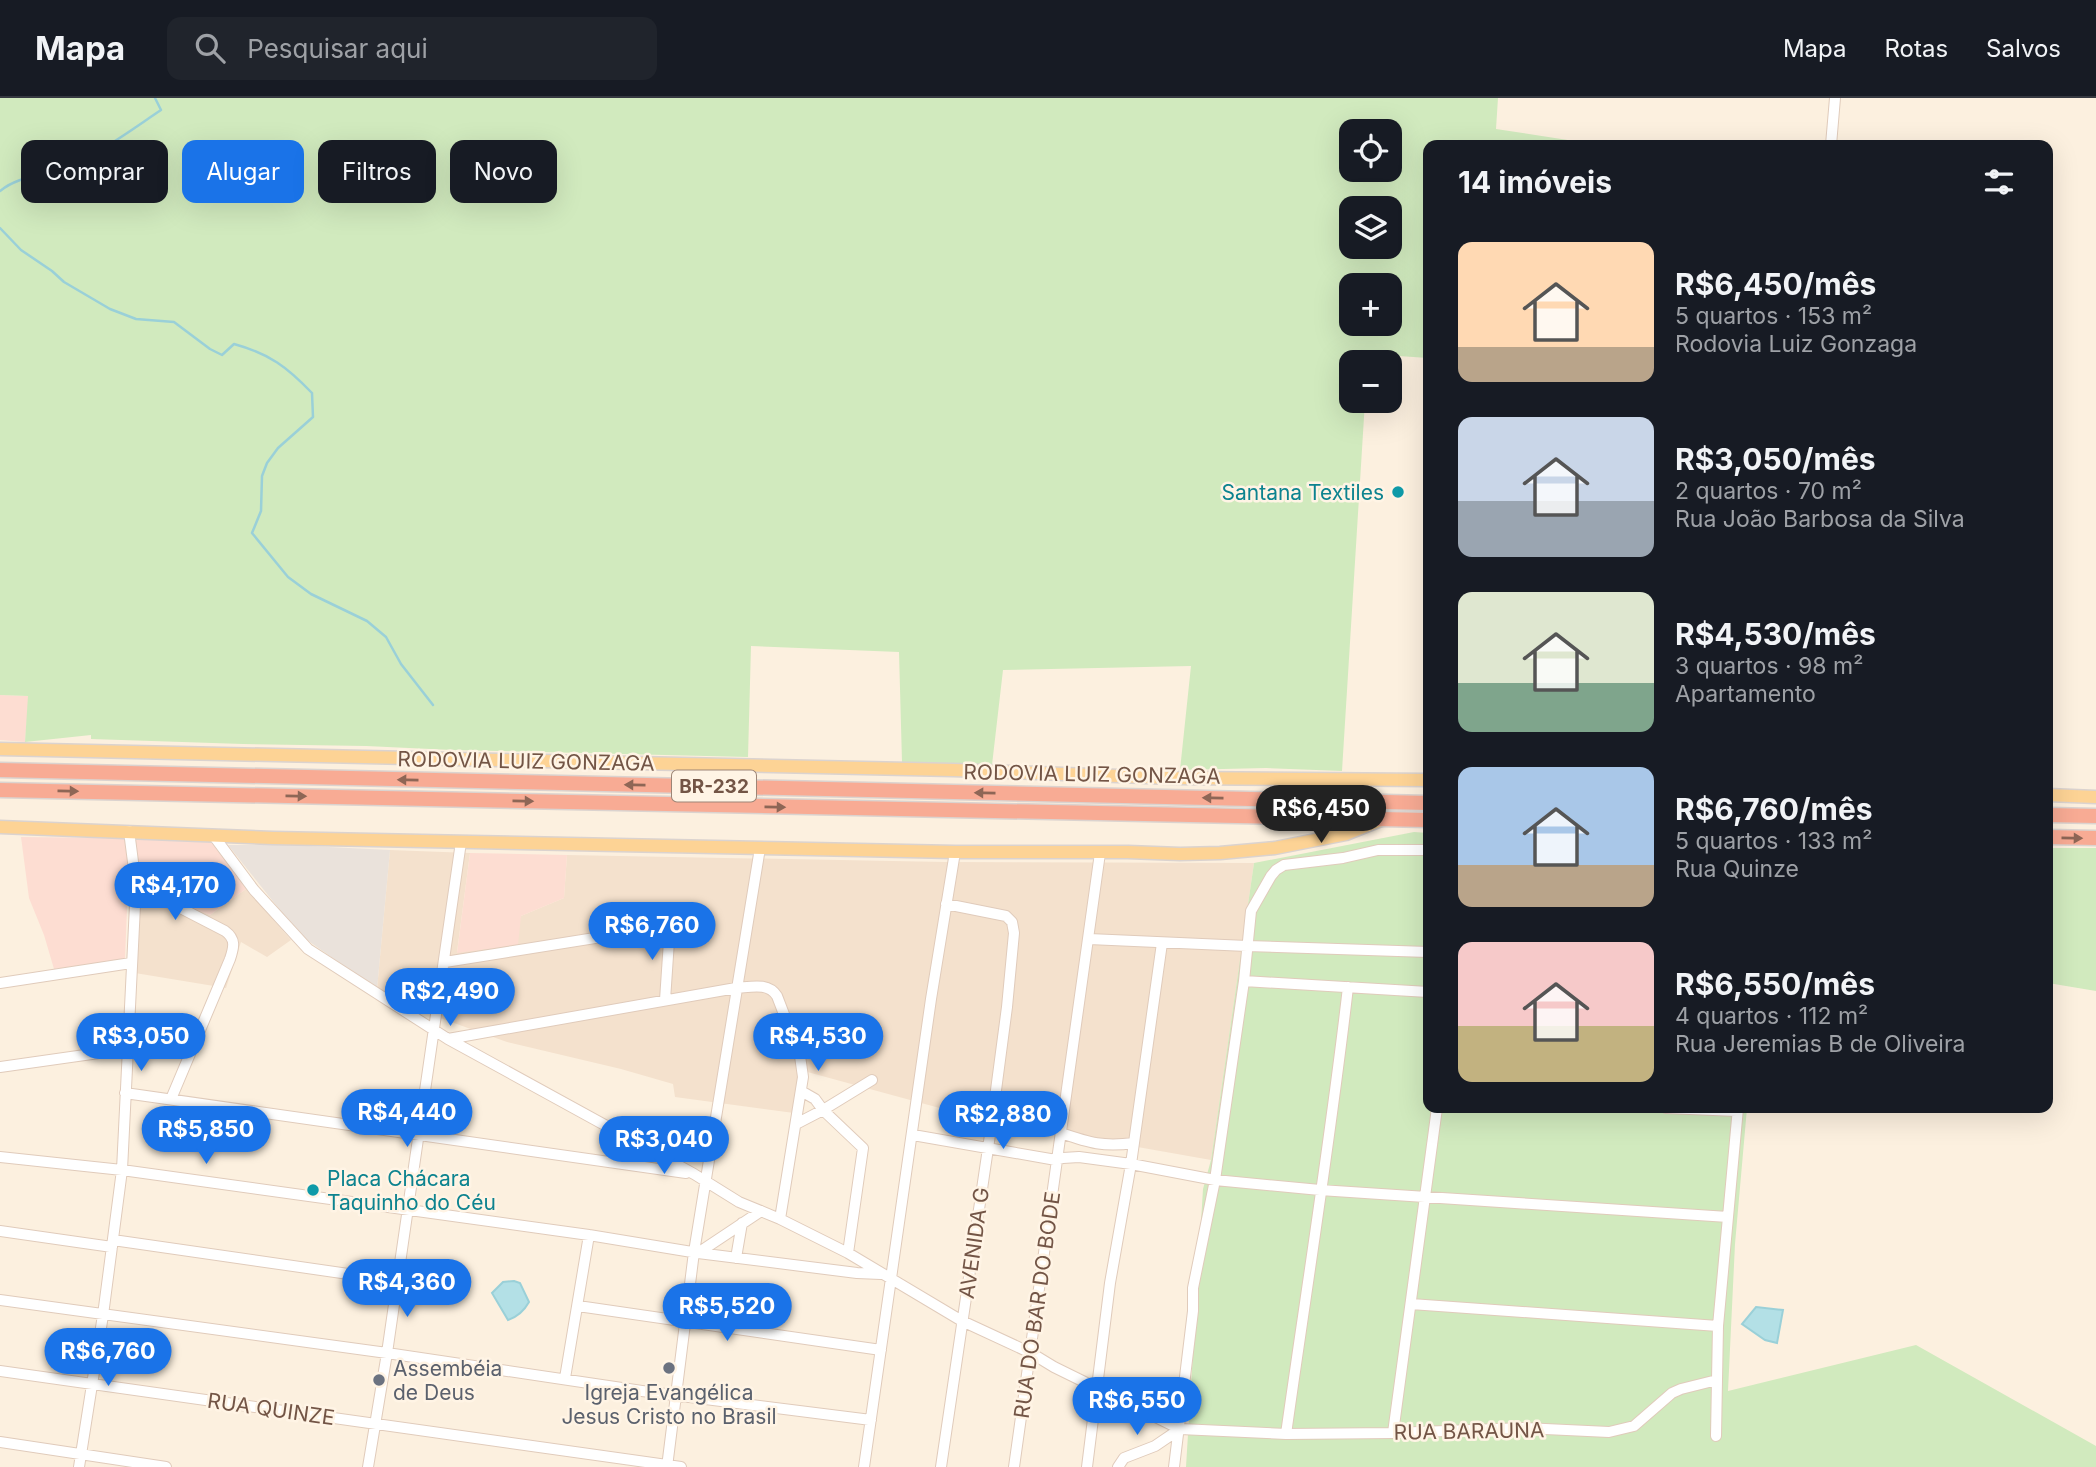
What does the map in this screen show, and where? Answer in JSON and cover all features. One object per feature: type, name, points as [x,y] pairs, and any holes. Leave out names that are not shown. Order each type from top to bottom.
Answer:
[{"type":"highway","name":"RODOVIA LUIZ GONZAGA","points":[[0,770],[1423,803]]},
{"type":"highway","name":"RODOVIA LUIZ GONZAGA","points":[[0,790],[1423,820]]},
{"type":"highway","points":[[2053,815],[2096,816]]},
{"type":"highway","points":[[2053,837],[2096,838]]},
{"type":"main road","name":"BR-232","points":[[0,749],[940,770],[1173,778],[1423,780]]},
{"type":"main road","points":[[2053,794],[2096,797]]},
{"type":"main road","points":[[0,827],[461,842],[955,852],[1220,853],[1264,849],[1346,834],[1384,819]]},
{"type":"street","points":[[1831,140],[1835,98]]},
{"type":"street","points":[[79,1467],[122,1170],[136,885],[129,831]]},
{"type":"street","points":[[213,835],[254,890],[309,949],[448,1039],[694,1174],[739,1202],[848,1253],[962,1321],[1180,1429]]},
{"type":"street","points":[[368,1467],[461,842]]},
{"type":"street","points":[[667,1466],[704,1182],[760,848]]},
{"type":"street","points":[[1174,1467],[1196,1271],[1215,1180],[1244,981],[1251,911],[1270,876],[1284,866],[1378,850],[1423,850]]},
{"type":"street","points":[[864,1467],[881,1350],[888,1276],[913,1135],[931,999],[955,852]]},
{"type":"street","name":"RUA DO BAR DO BODE","points":[[1014,1467],[1100,853]]},
{"type":"street","points":[[136,885],[225,931],[234,945],[172,1099]]},
{"type":"street","name":"AVENIDA G","points":[[941,1467],[1007,1007],[1014,926],[1006,916],[946,904]]},
{"type":"street","points":[[445,962],[670,926],[665,1000]]},
{"type":"street","points":[[1089,939],[1423,952]]},
{"type":"street","points":[[1087,1467],[1110,1283],[1132,1164],[1162,943]]},
{"type":"street","points":[[0,983],[131,962]]},
{"type":"street","points":[[1244,981],[1423,992]]},
{"type":"street","points":[[448,1039],[736,988],[761,986],[774,991],[800,1056],[803,1077],[780,1219]]},
{"type":"street","points":[[1286,1434],[1336,1094],[1348,987]]},
{"type":"street","points":[[0,1067],[127,1049]]},
{"type":"street","points":[[796,1124],[872,1080]]},
{"type":"street","points":[[801,1091],[815,1099],[863,1148],[848,1253]]},
{"type":"street","points":[[125,1093],[694,1174]]},
{"type":"street","points":[[1393,1433],[1436,1113]]},
{"type":"street","points":[[1716,1436],[1718,1326],[1738,1113]]},
{"type":"street","points":[[1060,1133],[1100,1145],[1134,1143]]},
{"type":"street","points":[[913,1135],[1056,1160],[1071,1157],[1132,1164],[1215,1180],[1424,1198],[1728,1217]]},
{"type":"street","points":[[0,1157],[122,1170],[736,1258],[888,1276]]},
{"type":"street","points":[[696,1252],[761,1211]]},
{"type":"street","points":[[736,1258],[742,1223]]},
{"type":"street","points":[[0,1231],[397,1282]]},
{"type":"street","points":[[565,1378],[589,1235]]},
{"type":"street","points":[[0,1300],[871,1420]]},
{"type":"street","points":[[1411,1304],[1718,1326]]},
{"type":"street","points":[[578,1306],[881,1350]]},
{"type":"street","name":"RUA QUINZE","points":[[0,1371],[681,1467]]},
{"type":"street","name":"RUA BARAUNA","points":[[1180,1429],[1286,1434],[1524,1428],[1609,1432],[1634,1426],[1681,1389],[1717,1380]]},
{"type":"street","points":[[1118,1467],[1124,1458],[1155,1446],[1180,1429]]},
{"type":"street","points":[[0,1442],[166,1467]]},
{"type":"shaded area","points":[[0,695],[29,696],[25,742],[0,740]]},
{"type":"shaded area","points":[[21,837],[209,839],[246,889],[210,915],[128,884],[125,959],[54,969],[29,898]]},
{"type":"shaded area","points":[[228,845],[390,850],[377,989],[307,940]]},
{"type":"shaded area","points":[[390,850],[470,853],[457,952],[521,916],[564,898],[567,855],[945,862],[1254,863],[1211,1160],[980,1119],[800,1070],[794,1113],[675,1097],[673,1084],[507,1042],[401,1004],[377,989]]},
{"type":"shaded area","points":[[470,853],[567,855],[564,898],[521,916],[518,945],[457,953]]},
{"type":"shaded area","points":[[141,883],[210,915],[246,889],[291,940],[267,957],[241,942],[226,988],[135,973]]},
{"type":"green space","points":[[0,98],[1498,98],[1496,129],[1568,140],[1423,140],[1423,358],[1402,356],[1402,350],[1339,350],[1339,413],[1364,413],[1342,771],[1266,768],[1180,770],[1191,666],[1003,670],[992,765],[902,762],[899,652],[751,646],[748,757],[91,739],[91,735],[25,742],[28,696],[0,695]]},
{"type":"green space","points":[[1414,832],[1423,833],[1423,1113],[1747,1113],[1735,1244],[1728,1391],[1916,1345],[2096,1446],[2096,1467],[1186,1467],[1203,1189],[1211,1160],[1254,863]]},
{"type":"green space","points":[[2053,848],[2096,848],[2096,991],[2053,984]]},
{"type":"water","points":[[503,1282],[520,1283],[529,1302],[520,1313],[508,1320],[492,1293]]},
{"type":"water","points":[[1756,1307],[1783,1310],[1777,1343],[1765,1340],[1742,1324]]},
{"type":"waterway","points":[[0,191],[23,179],[80,161],[104,148],[161,110],[155,98]]},
{"type":"waterway","points":[[0,228],[21,250],[64,282],[110,309],[136,319],[174,322],[222,355],[234,344],[258,352],[286,369],[312,393],[313,417],[278,448],[267,463],[262,476],[261,511],[252,533],[288,577],[311,594],[367,621],[386,637],[401,664],[433,705]]},
{"type":"place","name":"Santana Textiles","points":[[1398,492]]},
{"type":"place","name":"Placa Chácara Taquinho do Céu","points":[[313,1190]]},
{"type":"place","name":"Igreja Evangélica Jesus Cristo no Brasil","points":[[669,1368]]},
{"type":"place","name":"Assembéia de Deus","points":[[379,1380]]}]
